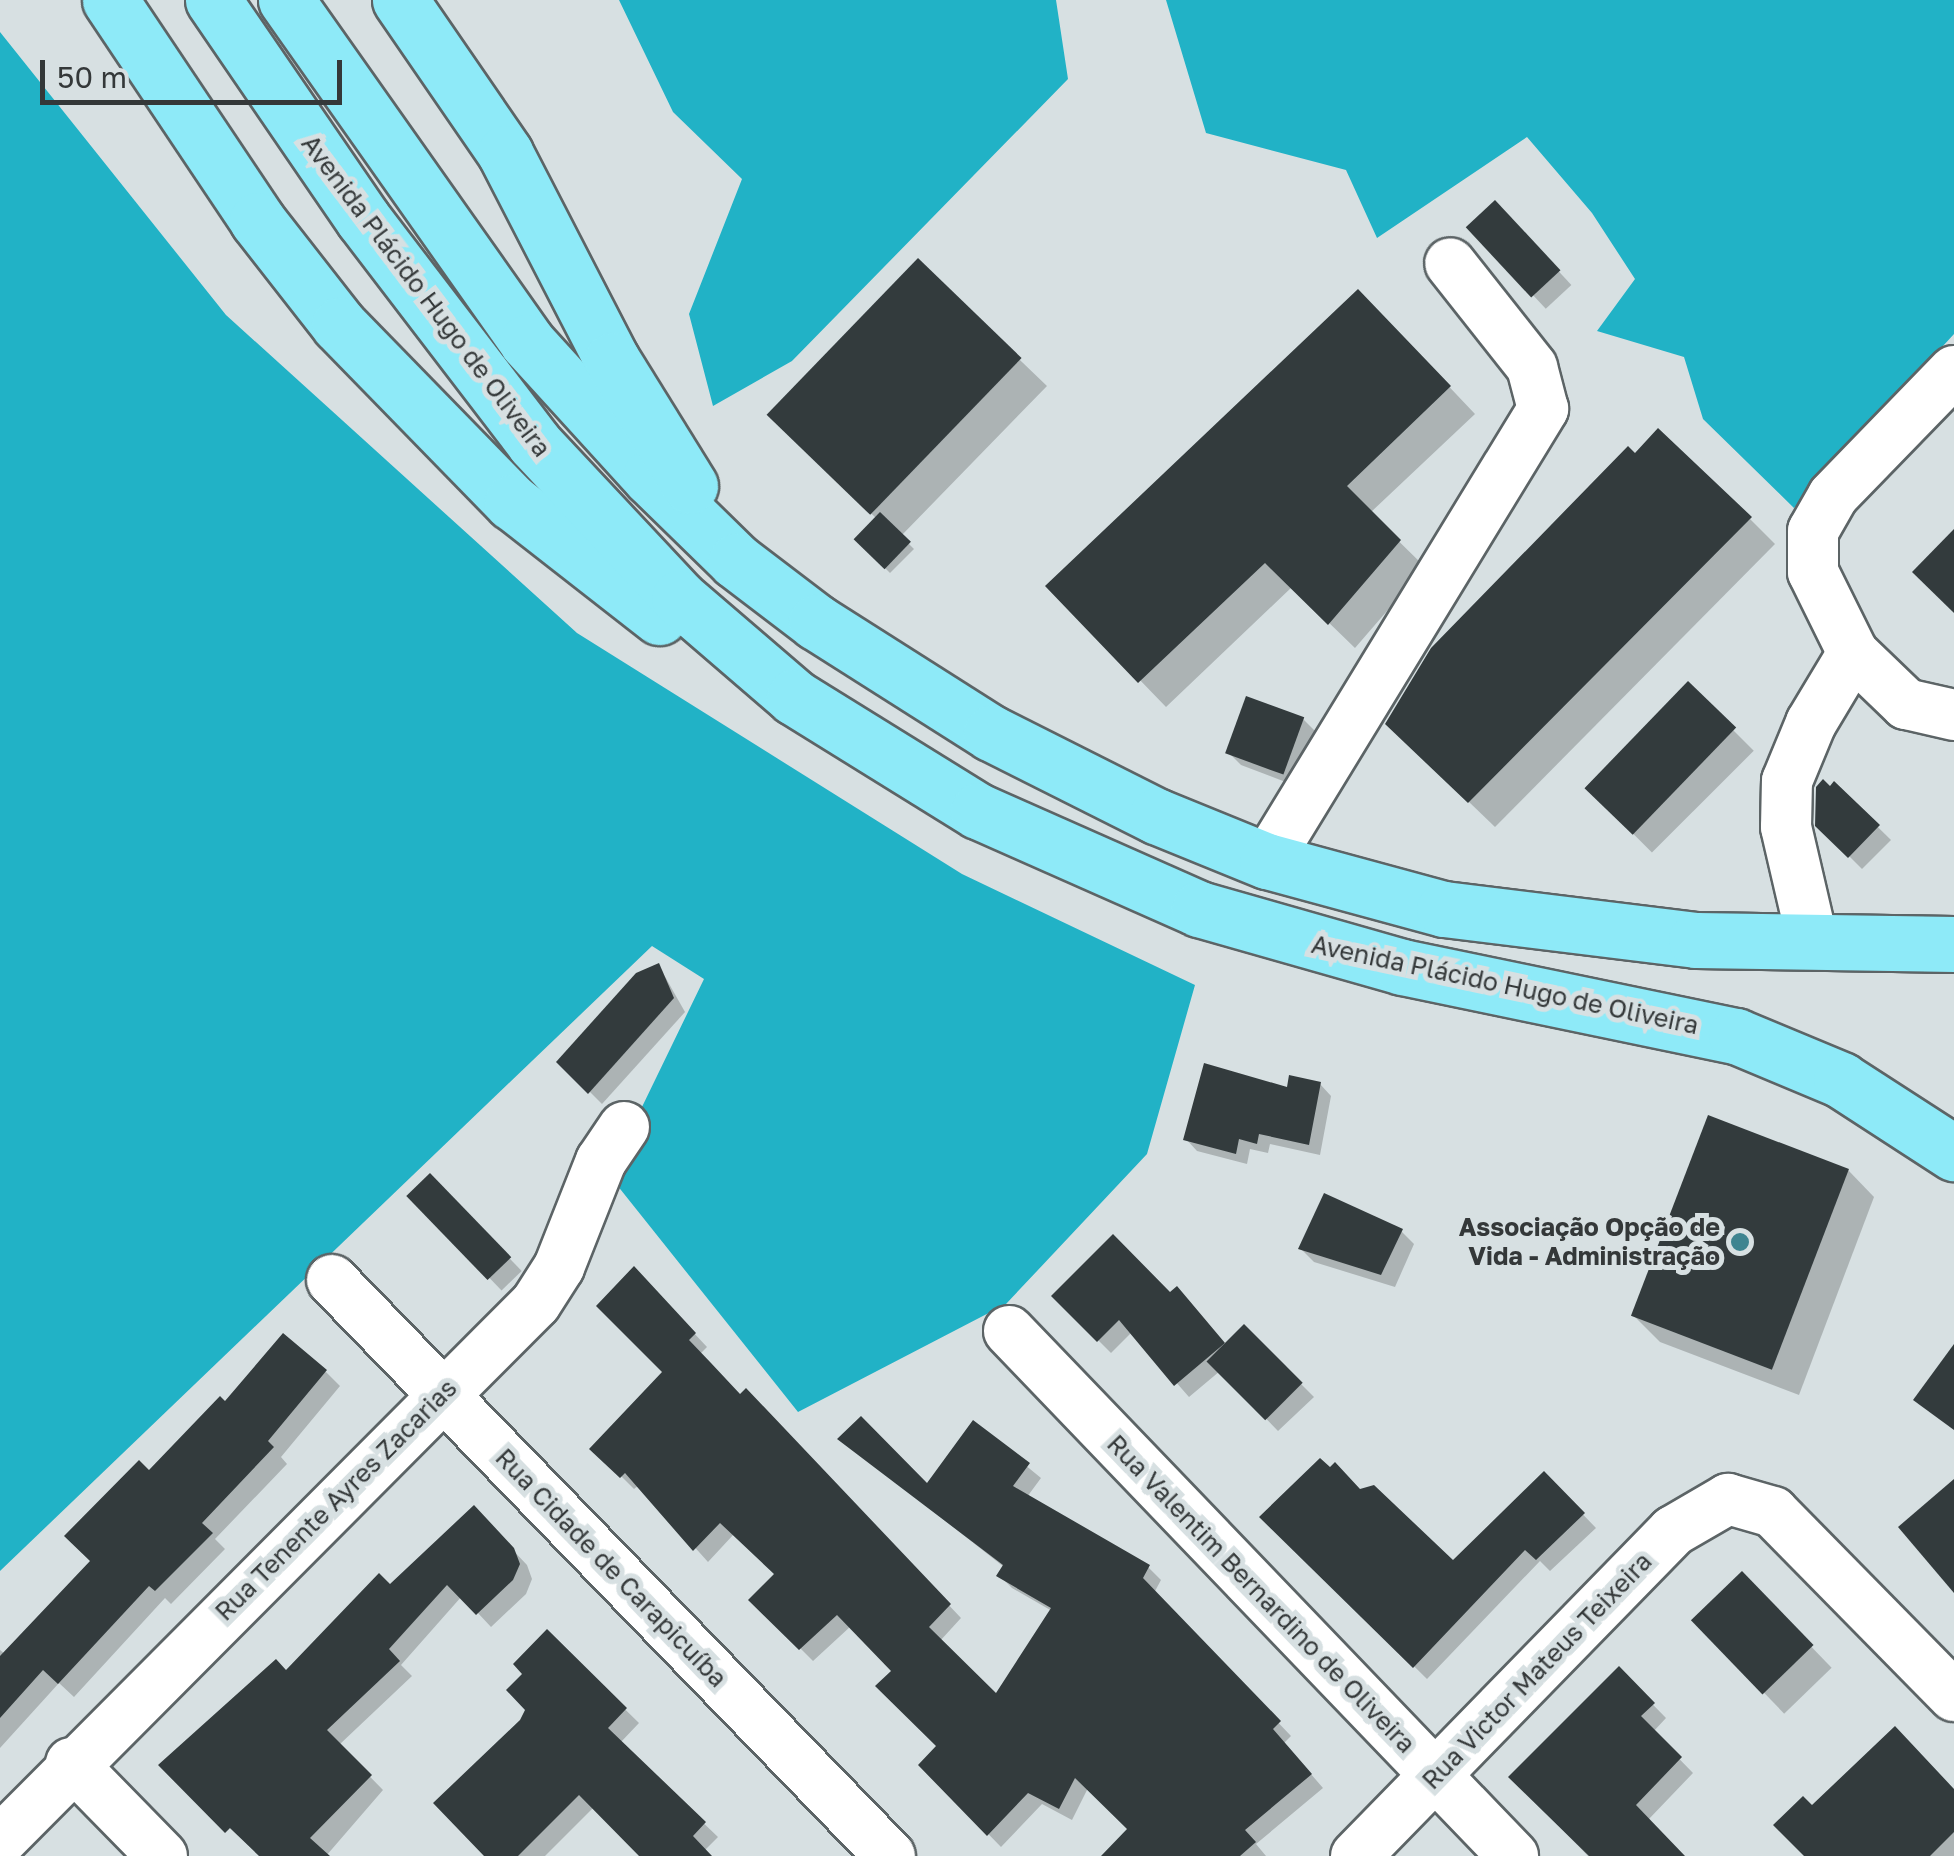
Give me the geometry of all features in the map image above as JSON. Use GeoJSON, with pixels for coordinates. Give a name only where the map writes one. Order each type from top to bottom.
{"type":"FeatureCollection","features":[{"type":"Feature","properties":{"kind":"main road"},"geometry":{"type":"LineString","coordinates":[[110,0],[256,220],[398,390],[512,502],[627,595],[718,659],[794,696]]}},
{"type":"Feature","properties":{"kind":"main road","name":"Avenida Plácido Hugo de Oliveira"},"geometry":{"type":"LineString","coordinates":[[212,0],[363,219],[534,442],[679,598],[794,696],[978,811],[1200,909],[1402,966],[1736,1036],[1841,1080],[1954,1153]]}},
{"type":"Feature","properties":{"kind":"main road"},"geometry":{"type":"LineString","coordinates":[[286,0],[527,342],[592,417],[736,561],[889,674],[991,732],[1141,808],[1266,861],[1374,892],[1522,923],[1813,943],[1954,944]]}},
{"type":"Feature","properties":{"kind":"main road"},"geometry":{"type":"LineString","coordinates":[[400,0],[505,153],[612,360],[736,561]]}},
{"type":"Feature","properties":{"kind":"street"},"geometry":{"type":"LineString","coordinates":[[1266,861],[1543,410],[1532,367],[1450,264]]}},
{"type":"Feature","properties":{"kind":"street"},"geometry":{"type":"LineString","coordinates":[[1954,370],[1833,496],[1813,531],[1813,572],[1853,653],[1906,704],[1954,714]]}},
{"type":"Feature","properties":{"kind":"street"},"geometry":{"type":"LineString","coordinates":[[1813,943],[1786,827],[1787,781],[1810,724],[1853,653]]}},
{"type":"Feature","properties":{"kind":"street","name":"Rua Tenente Ayres Zacarias"},"geometry":{"type":"LineString","coordinates":[[0,1841],[71,1764],[536,1303],[560,1267],[600,1162],[624,1127]]}},
{"type":"Feature","properties":{"kind":"street","name":"Rua Cidade de Carapicuíba"},"geometry":{"type":"LineString","coordinates":[[332,1280],[890,1856]]}},
{"type":"Feature","properties":{"kind":"street","name":"Rua Valentim Bernardino de Oliveira"},"geometry":{"type":"LineString","coordinates":[[1008,1331],[1513,1856]]}},
{"type":"Feature","properties":{"kind":"street","name":"Rua Victor Mateus Teixeira"},"geometry":{"type":"LineString","coordinates":[[1356,1856],[1674,1532],[1728,1499],[1773,1512],[1954,1696]]}},
{"type":"Feature","properties":{"kind":"street"},"geometry":{"type":"LineString","coordinates":[[71,1764],[162,1856]]}},
{"type":"Feature","properties":{"kind":"shaded area"},"geometry":{"type":"Polygon","coordinates":[[[619,0],[1056,0],[1068,79],[792,361],[713,406],[689,314],[742,179],[673,112],[619,0]]]}},
{"type":"Feature","properties":{"kind":"shaded area"},"geometry":{"type":"Polygon","coordinates":[[[1166,0],[1954,0],[1954,334],[1794,508],[1703,419],[1684,357],[1597,331],[1635,279],[1592,213],[1527,137],[1377,238],[1346,170],[1206,133],[1166,0]]]}},
{"type":"Feature","properties":{"kind":"shaded area"},"geometry":{"type":"Polygon","coordinates":[[[0,32],[226,315],[577,633],[962,874],[1195,985],[1147,1154],[1006,1304],[798,1412],[609,1175],[704,979],[652,946],[0,1571],[0,32]]]}},
{"type":"Feature","properties":{"kind":"building"},"geometry":{"type":"Polygon","coordinates":[[[1495,200],[1560,270],[1531,297],[1466,227],[1495,200]]]}},
{"type":"Feature","properties":{"kind":"building"},"geometry":{"type":"Polygon","coordinates":[[[918,258],[1022,358],[870,515],[767,415],[918,258]]]}},
{"type":"Feature","properties":{"kind":"building"},"geometry":{"type":"Polygon","coordinates":[[[1358,289],[1451,386],[1347,486],[1401,540],[1328,625],[1265,563],[1138,683],[1045,586],[1358,289]]]}},
{"type":"Feature","properties":{"kind":"building"},"geometry":{"type":"Polygon","coordinates":[[[1658,428],[1752,517],[1468,803],[1385,724],[1431,648],[1628,446],[1635,453],[1658,428]]]}},
{"type":"Feature","properties":{"kind":"building"},"geometry":{"type":"Polygon","coordinates":[[[880,512],[911,542],[885,569],[854,539],[880,512]]]}},
{"type":"Feature","properties":{"kind":"building"},"geometry":{"type":"Polygon","coordinates":[[[1954,529],[1954,613],[1912,572],[1954,529]]]}},
{"type":"Feature","properties":{"kind":"building"},"geometry":{"type":"Polygon","coordinates":[[[1688,681],[1736,728],[1633,835],[1584,788],[1688,681]]]}},
{"type":"Feature","properties":{"kind":"building"},"geometry":{"type":"Polygon","coordinates":[[[1246,696],[1304,717],[1283,775],[1225,753],[1246,696]]]}},
{"type":"Feature","properties":{"kind":"building"},"geometry":{"type":"Polygon","coordinates":[[[1823,779],[1830,786],[1834,781],[1880,825],[1848,858],[1815,826],[1816,787],[1823,779]]]}},
{"type":"Feature","properties":{"kind":"building"},"geometry":{"type":"Polygon","coordinates":[[[659,963],[674,998],[588,1094],[556,1062],[636,973],[659,963]]]}},
{"type":"Feature","properties":{"kind":"building"},"geometry":{"type":"Polygon","coordinates":[[[1204,1063],[1287,1087],[1289,1075],[1321,1082],[1309,1145],[1259,1134],[1257,1144],[1239,1139],[1236,1154],[1183,1140],[1204,1063]]]}},
{"type":"Feature","properties":{"kind":"building","name":"Associação Opção de Vida - Administração"},"geometry":{"type":"Polygon","coordinates":[[[1708,1115],[1849,1169],[1772,1370],[1631,1316],[1708,1115]]]}},
{"type":"Feature","properties":{"kind":"building"},"geometry":{"type":"Polygon","coordinates":[[[430,1173],[511,1257],[488,1280],[406,1196],[430,1173]]]}},
{"type":"Feature","properties":{"kind":"building"},"geometry":{"type":"Polygon","coordinates":[[[1324,1193],[1403,1229],[1381,1275],[1298,1249],[1324,1193]]]}},
{"type":"Feature","properties":{"kind":"building"},"geometry":{"type":"Polygon","coordinates":[[[1113,1234],[1170,1292],[1177,1286],[1225,1343],[1174,1386],[1119,1320],[1097,1342],[1051,1296],[1113,1234]]]}},
{"type":"Feature","properties":{"kind":"building"},"geometry":{"type":"Polygon","coordinates":[[[634,1266],[696,1333],[689,1340],[740,1394],[746,1388],[951,1604],[929,1627],[996,1693],[1051,1608],[996,1576],[1003,1565],[837,1439],[861,1416],[927,1483],[973,1420],[1030,1463],[1013,1486],[1150,1565],[1143,1578],[1281,1721],[1273,1729],[1312,1774],[1245,1830],[1256,1842],[1240,1856],[1101,1856],[1127,1829],[1075,1778],[1059,1809],[1028,1793],[987,1836],[918,1765],[936,1746],[875,1686],[891,1671],[837,1615],[799,1650],[748,1600],[774,1574],[720,1523],[693,1551],[625,1473],[620,1478],[589,1449],[662,1372],[596,1306],[634,1266]]]}},
{"type":"Feature","properties":{"kind":"building"},"geometry":{"type":"Polygon","coordinates":[[[1244,1324],[1303,1383],[1265,1420],[1207,1361],[1244,1324]]]}},
{"type":"Feature","properties":{"kind":"building"},"geometry":{"type":"Polygon","coordinates":[[[283,1333],[327,1370],[268,1441],[274,1447],[202,1523],[213,1533],[155,1591],[149,1586],[58,1684],[43,1670],[0,1718],[0,1656],[90,1561],[64,1536],[139,1460],[149,1470],[220,1396],[225,1401],[283,1333]]]}},
{"type":"Feature","properties":{"kind":"building"},"geometry":{"type":"Polygon","coordinates":[[[1954,1344],[1954,1430],[1913,1400],[1954,1344]]]}},
{"type":"Feature","properties":{"kind":"building"},"geometry":{"type":"Polygon","coordinates":[[[1320,1458],[1330,1467],[1335,1462],[1360,1489],[1374,1485],[1453,1560],[1544,1471],[1585,1513],[1536,1560],[1525,1550],[1413,1668],[1259,1517],[1320,1458]]]}},
{"type":"Feature","properties":{"kind":"building"},"geometry":{"type":"Polygon","coordinates":[[[1954,1479],[1954,1593],[1898,1527],[1954,1479]]]}},
{"type":"Feature","properties":{"kind":"building"},"geometry":{"type":"Polygon","coordinates":[[[474,1505],[514,1548],[520,1564],[513,1580],[476,1615],[447,1585],[389,1649],[400,1661],[327,1730],[372,1775],[310,1838],[330,1856],[259,1856],[230,1828],[225,1833],[158,1765],[276,1659],[286,1670],[379,1573],[390,1584],[474,1505]]]}},
{"type":"Feature","properties":{"kind":"building"},"geometry":{"type":"Polygon","coordinates":[[[1742,1571],[1814,1645],[1762,1694],[1691,1620],[1742,1571]]]}},
{"type":"Feature","properties":{"kind":"building"},"geometry":{"type":"Polygon","coordinates":[[[547,1629],[627,1708],[608,1728],[706,1822],[693,1836],[712,1856],[639,1856],[579,1795],[518,1856],[484,1856],[433,1803],[520,1720],[525,1710],[506,1690],[522,1674],[513,1664],[547,1629]]]}},
{"type":"Feature","properties":{"kind":"building"},"geometry":{"type":"Polygon","coordinates":[[[1619,1666],[1655,1703],[1641,1716],[1682,1757],[1636,1805],[1685,1856],[1589,1856],[1508,1777],[1619,1666]]]}},
{"type":"Feature","properties":{"kind":"building"},"geometry":{"type":"Polygon","coordinates":[[[1895,1726],[1954,1789],[1954,1832],[1930,1856],[1804,1856],[1773,1825],[1803,1796],[1812,1805],[1895,1726]]]}},
{"type":"Feature","properties":{"kind":"place","name":"Associação Opção de Vida - Administração"},"geometry":{"type":"Point","coordinates":[1740,1242]}}]}
